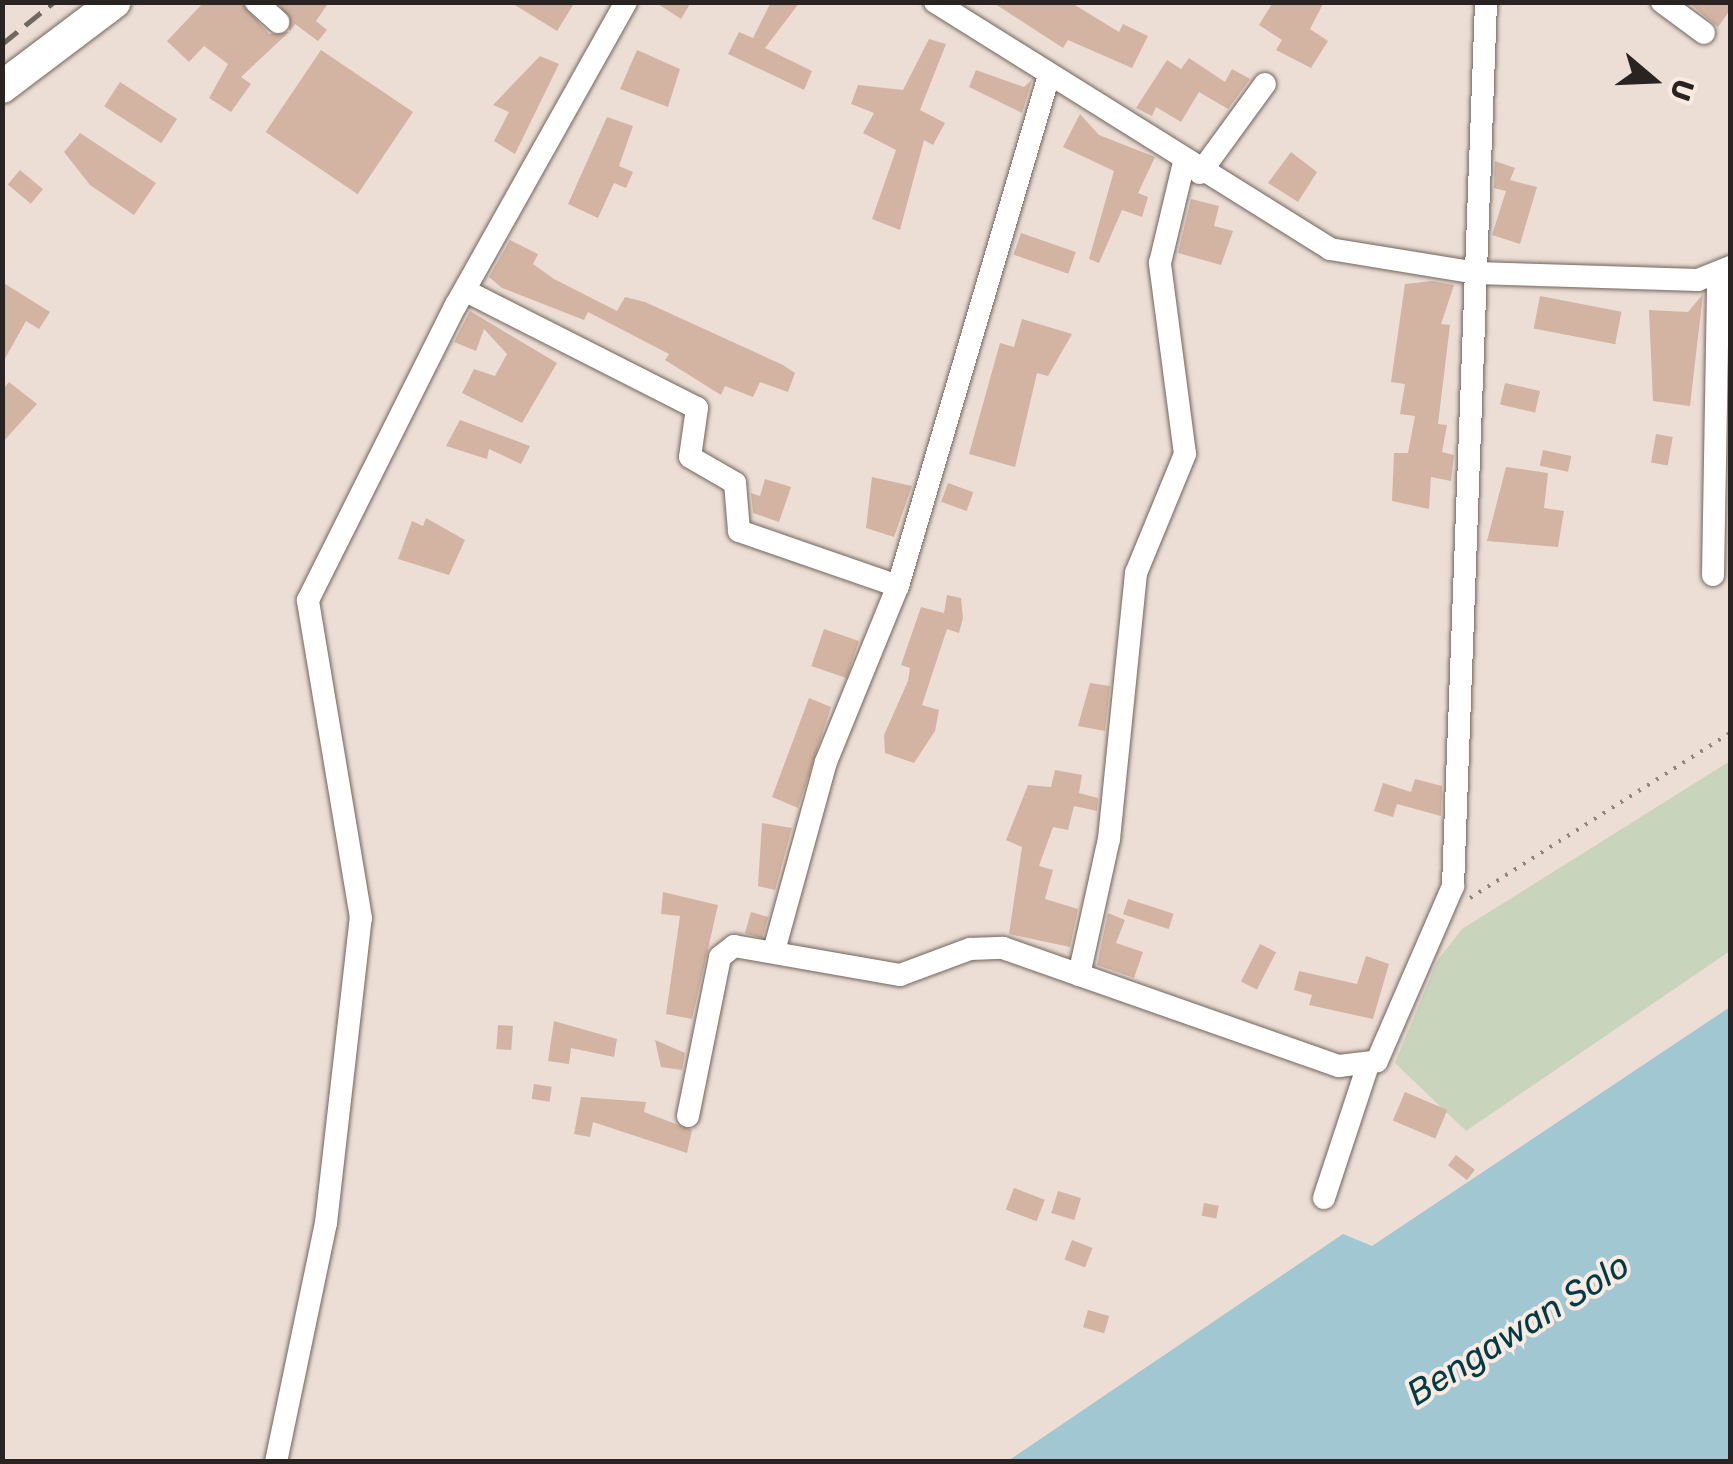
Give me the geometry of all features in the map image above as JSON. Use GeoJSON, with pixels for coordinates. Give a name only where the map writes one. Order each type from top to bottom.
{"type":"FeatureCollection","features":[{"type":"Feature","properties":{"kind":"highway"},"geometry":{"type":"LineString","coordinates":[[2,88],[115,2]]}},
{"type":"Feature","properties":{"kind":"street"},"geometry":{"type":"LineString","coordinates":[[256,2],[278,22]]}},
{"type":"Feature","properties":{"kind":"street"},"geometry":{"type":"LineString","coordinates":[[276,1462],[326,1223],[362,918],[308,600],[466,291],[626,2]]}},
{"type":"Feature","properties":{"kind":"street"},"geometry":{"type":"LineString","coordinates":[[935,2],[1048,79],[1330,249],[1476,273],[1724,271],[1714,576]]}},
{"type":"Feature","properties":{"kind":"street"},"geometry":{"type":"LineString","coordinates":[[1324,1198],[1368,1068],[1449,911],[1486,2]]}},
{"type":"Feature","properties":{"kind":"street"},"geometry":{"type":"LineString","coordinates":[[1662,2],[1704,34]]}},
{"type":"Feature","properties":{"kind":"street"},"geometry":{"type":"LineString","coordinates":[[775,946],[826,762],[898,586],[1048,79]]}},
{"type":"Feature","properties":{"kind":"street"},"geometry":{"type":"LineString","coordinates":[[1079,975],[1110,839],[1136,573],[1185,454],[1160,262],[1192,168],[1265,84]]}},
{"type":"Feature","properties":{"kind":"street"},"geometry":{"type":"LineString","coordinates":[[466,291],[697,408],[690,457],[735,483],[739,532],[898,586]]}},
{"type":"Feature","properties":{"kind":"street"},"geometry":{"type":"LineString","coordinates":[[688,1116],[720,957],[734,946],[775,946],[900,976],[988,947],[1368,1068]]}},
{"type":"Feature","properties":{"kind":"path"},"geometry":{"type":"LineString","coordinates":[[1449,911],[1730,733]]}},
{"type":"Feature","properties":{"kind":"green space"},"geometry":{"type":"Polygon","coordinates":[[[1730,761],[1730,951],[1466,1131],[1395,1063],[1437,961],[1462,929],[1730,761]]]}},
{"type":"Feature","properties":{"kind":"water","name":"Bengawan Solo"},"geometry":{"type":"Polygon","coordinates":[[[1730,1007],[1730,1461],[1008,1461],[1343,1234],[1372,1246],[1730,1007]]]}},
{"type":"Feature","properties":{"kind":"building"},"geometry":{"type":"Polygon","coordinates":[[[204,2],[241,2],[269,34],[289,32],[241,77],[251,84],[231,112],[209,98],[228,64],[204,46],[189,62],[167,41],[204,2]]]}},
{"type":"Feature","properties":{"kind":"building"},"geometry":{"type":"Polygon","coordinates":[[[279,2],[329,2],[316,21],[327,30],[318,41],[295,24],[290,31],[279,2]]]}},
{"type":"Feature","properties":{"kind":"building"},"geometry":{"type":"Polygon","coordinates":[[[510,2],[575,2],[557,31],[510,2]]]}},
{"type":"Feature","properties":{"kind":"building"},"geometry":{"type":"Polygon","coordinates":[[[655,2],[691,2],[681,19],[655,2]]]}},
{"type":"Feature","properties":{"kind":"building"},"geometry":{"type":"Polygon","coordinates":[[[771,2],[800,2],[765,48],[812,71],[804,90],[728,54],[739,32],[753,38],[771,2]]]}},
{"type":"Feature","properties":{"kind":"building"},"geometry":{"type":"Polygon","coordinates":[[[992,2],[1070,2],[1119,32],[1123,24],[1148,36],[1132,68],[1068,40],[1063,48],[992,2]]]}},
{"type":"Feature","properties":{"kind":"building"},"geometry":{"type":"Polygon","coordinates":[[[1273,2],[1324,2],[1310,29],[1328,41],[1311,68],[1276,50],[1282,40],[1259,25],[1273,2]]]}},
{"type":"Feature","properties":{"kind":"building"},"geometry":{"type":"Polygon","coordinates":[[[1688,2],[1730,2],[1730,10],[1718,27],[1688,2]]]}},
{"type":"Feature","properties":{"kind":"building"},"geometry":{"type":"Polygon","coordinates":[[[929,39],[946,44],[920,110],[945,123],[933,145],[924,140],[900,230],[872,219],[896,150],[863,133],[874,113],[851,104],[858,85],[903,90],[929,39]]]}},
{"type":"Feature","properties":{"kind":"building"},"geometry":{"type":"Polygon","coordinates":[[[321,50],[413,112],[358,194],[266,132],[321,50]]]}},
{"type":"Feature","properties":{"kind":"building"},"geometry":{"type":"Polygon","coordinates":[[[637,50],[680,69],[668,107],[620,89],[637,50]]]}},
{"type":"Feature","properties":{"kind":"building"},"geometry":{"type":"Polygon","coordinates":[[[540,56],[559,64],[515,154],[494,141],[509,112],[493,105],[540,56]]]}},
{"type":"Feature","properties":{"kind":"building"},"geometry":{"type":"Polygon","coordinates":[[[1189,58],[1225,82],[1232,69],[1250,79],[1228,109],[1199,92],[1181,122],[1156,107],[1152,116],[1136,108],[1167,60],[1181,69],[1189,58]]]}},
{"type":"Feature","properties":{"kind":"building"},"geometry":{"type":"Polygon","coordinates":[[[976,70],[1024,87],[1032,80],[1022,113],[969,87],[976,70]]]}},
{"type":"Feature","properties":{"kind":"building"},"geometry":{"type":"Polygon","coordinates":[[[120,82],[177,119],[161,143],[104,106],[120,82]]]}},
{"type":"Feature","properties":{"kind":"building"},"geometry":{"type":"Polygon","coordinates":[[[1080,114],[1099,135],[1155,157],[1138,193],[1148,197],[1142,217],[1122,210],[1099,263],[1089,259],[1114,171],[1063,147],[1080,114]]]}},
{"type":"Feature","properties":{"kind":"building"},"geometry":{"type":"Polygon","coordinates":[[[607,117],[633,126],[619,166],[633,172],[626,188],[614,183],[598,218],[568,204],[607,117]]]}},
{"type":"Feature","properties":{"kind":"building"},"geometry":{"type":"Polygon","coordinates":[[[80,133],[156,183],[134,215],[90,185],[64,152],[80,133]]]}},
{"type":"Feature","properties":{"kind":"building"},"geometry":{"type":"Polygon","coordinates":[[[1291,152],[1317,172],[1298,202],[1268,183],[1291,152]]]}},
{"type":"Feature","properties":{"kind":"building"},"geometry":{"type":"Polygon","coordinates":[[[1495,161],[1515,168],[1510,180],[1537,187],[1520,244],[1492,235],[1506,191],[1494,188],[1495,161]]]}},
{"type":"Feature","properties":{"kind":"building"},"geometry":{"type":"Polygon","coordinates":[[[20,170],[43,189],[31,204],[8,185],[20,170]]]}},
{"type":"Feature","properties":{"kind":"building"},"geometry":{"type":"Polygon","coordinates":[[[1191,199],[1219,206],[1214,226],[1233,231],[1221,265],[1178,253],[1191,199]]]}},
{"type":"Feature","properties":{"kind":"building"},"geometry":{"type":"Polygon","coordinates":[[[1021,233],[1076,252],[1068,274],[1014,255],[1021,233]]]}},
{"type":"Feature","properties":{"kind":"building"},"geometry":{"type":"Polygon","coordinates":[[[510,240],[538,254],[533,264],[554,279],[617,311],[625,297],[645,302],[783,365],[795,373],[788,392],[760,382],[753,397],[725,386],[721,395],[665,360],[669,354],[588,312],[584,320],[502,288],[489,277],[510,240]]]}},
{"type":"Feature","properties":{"kind":"building"},"geometry":{"type":"Polygon","coordinates":[[[1432,281],[1454,285],[1441,324],[1450,325],[1438,424],[1447,425],[1442,452],[1454,455],[1451,481],[1431,477],[1429,509],[1392,501],[1394,453],[1408,453],[1415,416],[1400,414],[1405,384],[1391,382],[1405,284],[1432,281]]]}},
{"type":"Feature","properties":{"kind":"building"},"geometry":{"type":"Polygon","coordinates":[[[2,282],[50,312],[39,329],[26,321],[2,364],[2,282]]]}},
{"type":"Feature","properties":{"kind":"building"},"geometry":{"type":"Polygon","coordinates":[[[1703,294],[1690,406],[1653,401],[1649,310],[1688,312],[1703,294]]]}},
{"type":"Feature","properties":{"kind":"building"},"geometry":{"type":"Polygon","coordinates":[[[1540,296],[1621,312],[1615,344],[1534,328],[1540,296]]]}},
{"type":"Feature","properties":{"kind":"building"},"geometry":{"type":"Polygon","coordinates":[[[470,311],[557,363],[522,423],[462,393],[474,369],[495,376],[507,354],[484,329],[476,351],[454,342],[470,311]]]}},
{"type":"Feature","properties":{"kind":"building"},"geometry":{"type":"Polygon","coordinates":[[[1022,319],[1072,334],[1048,376],[1037,373],[1015,467],[969,454],[1000,343],[1014,347],[1022,319]]]}},
{"type":"Feature","properties":{"kind":"building"},"geometry":{"type":"Polygon","coordinates":[[[9,382],[37,404],[2,443],[2,390],[9,382]]]}},
{"type":"Feature","properties":{"kind":"building"},"geometry":{"type":"Polygon","coordinates":[[[1505,383],[1540,391],[1535,413],[1500,404],[1505,383]]]}},
{"type":"Feature","properties":{"kind":"building"},"geometry":{"type":"Polygon","coordinates":[[[460,420],[530,446],[521,464],[489,449],[487,459],[446,446],[460,420]]]}},
{"type":"Feature","properties":{"kind":"building"},"geometry":{"type":"Polygon","coordinates":[[[1656,434],[1673,437],[1668,466],[1651,463],[1656,434]]]}},
{"type":"Feature","properties":{"kind":"building"},"geometry":{"type":"Polygon","coordinates":[[[1543,450],[1571,456],[1568,472],[1540,466],[1543,450]]]}},
{"type":"Feature","properties":{"kind":"building"},"geometry":{"type":"Polygon","coordinates":[[[1506,467],[1548,473],[1544,508],[1564,511],[1558,547],[1487,541],[1506,467]]]}},
{"type":"Feature","properties":{"kind":"building"},"geometry":{"type":"Polygon","coordinates":[[[872,477],[912,486],[894,537],[866,528],[872,477]]]}},
{"type":"Feature","properties":{"kind":"building"},"geometry":{"type":"Polygon","coordinates":[[[765,479],[791,487],[779,522],[753,513],[751,493],[760,496],[765,479]]]}},
{"type":"Feature","properties":{"kind":"building"},"geometry":{"type":"Polygon","coordinates":[[[948,483],[973,492],[967,511],[941,502],[948,483]]]}},
{"type":"Feature","properties":{"kind":"building"},"geometry":{"type":"Polygon","coordinates":[[[426,518],[465,540],[449,575],[398,559],[412,521],[423,526],[426,518]]]}},
{"type":"Feature","properties":{"kind":"building"},"geometry":{"type":"Polygon","coordinates":[[[947,595],[961,598],[963,618],[959,633],[947,629],[922,705],[939,710],[935,731],[914,763],[885,753],[884,735],[908,681],[910,668],[901,665],[921,607],[944,613],[947,595]]]}},
{"type":"Feature","properties":{"kind":"building"},"geometry":{"type":"Polygon","coordinates":[[[824,629],[859,641],[846,678],[811,666],[824,629]]]}},
{"type":"Feature","properties":{"kind":"building"},"geometry":{"type":"Polygon","coordinates":[[[1090,683],[1110,686],[1105,731],[1078,726],[1090,683]]]}},
{"type":"Feature","properties":{"kind":"building"},"geometry":{"type":"Polygon","coordinates":[[[809,698],[831,707],[798,808],[772,797],[809,698]]]}},
{"type":"Feature","properties":{"kind":"building"},"geometry":{"type":"Polygon","coordinates":[[[1055,770],[1082,775],[1079,793],[1098,798],[1097,811],[1074,806],[1068,830],[1053,827],[1039,866],[1053,870],[1045,899],[1078,909],[1070,947],[1009,934],[1022,847],[1006,840],[1028,785],[1051,787],[1055,770]]]}},
{"type":"Feature","properties":{"kind":"building"},"geometry":{"type":"Polygon","coordinates":[[[1415,779],[1442,786],[1441,816],[1397,804],[1393,817],[1374,811],[1383,783],[1411,792],[1415,779]]]}},
{"type":"Feature","properties":{"kind":"building"},"geometry":{"type":"Polygon","coordinates":[[[762,823],[792,828],[775,890],[758,886],[762,823]]]}},
{"type":"Feature","properties":{"kind":"building"},"geometry":{"type":"Polygon","coordinates":[[[663,892],[718,905],[692,1019],[666,1014],[680,916],[661,914],[663,892]]]}},
{"type":"Feature","properties":{"kind":"building"},"geometry":{"type":"Polygon","coordinates":[[[1128,899],[1174,914],[1169,929],[1123,914],[1128,899]]]}},
{"type":"Feature","properties":{"kind":"building"},"geometry":{"type":"Polygon","coordinates":[[[751,912],[768,917],[762,938],[745,933],[751,912]]]}},
{"type":"Feature","properties":{"kind":"building"},"geometry":{"type":"Polygon","coordinates":[[[1108,913],[1125,920],[1116,943],[1143,952],[1134,978],[1097,965],[1108,913]]]}},
{"type":"Feature","properties":{"kind":"building"},"geometry":{"type":"Polygon","coordinates":[[[1260,944],[1276,952],[1257,990],[1241,981],[1260,944]]]}},
{"type":"Feature","properties":{"kind":"building"},"geometry":{"type":"Polygon","coordinates":[[[1366,956],[1389,964],[1373,1019],[1309,1005],[1312,995],[1294,990],[1299,971],[1357,984],[1366,956]]]}},
{"type":"Feature","properties":{"kind":"building"},"geometry":{"type":"Polygon","coordinates":[[[554,1021],[617,1039],[614,1057],[571,1048],[569,1064],[548,1061],[554,1021]]]}},
{"type":"Feature","properties":{"kind":"building"},"geometry":{"type":"Polygon","coordinates":[[[498,1025],[513,1026],[511,1050],[496,1049],[498,1025]]]}},
{"type":"Feature","properties":{"kind":"building"},"geometry":{"type":"Polygon","coordinates":[[[655,1040],[685,1053],[682,1070],[661,1067],[655,1040]]]}},
{"type":"Feature","properties":{"kind":"building"},"geometry":{"type":"Polygon","coordinates":[[[534,1084],[552,1087],[549,1102],[532,1099],[534,1084]]]}},
{"type":"Feature","properties":{"kind":"building"},"geometry":{"type":"Polygon","coordinates":[[[1405,1092],[1447,1110],[1435,1139],[1393,1121],[1405,1092]]]}},
{"type":"Feature","properties":{"kind":"building"},"geometry":{"type":"Polygon","coordinates":[[[581,1097],[646,1102],[644,1112],[692,1130],[687,1153],[593,1122],[590,1137],[574,1134],[581,1097]]]}},
{"type":"Feature","properties":{"kind":"building"},"geometry":{"type":"Polygon","coordinates":[[[1456,1155],[1475,1170],[1467,1180],[1448,1165],[1456,1155]]]}},
{"type":"Feature","properties":{"kind":"building"},"geometry":{"type":"Polygon","coordinates":[[[1014,1188],[1045,1200],[1037,1221],[1006,1209],[1014,1188]]]}},
{"type":"Feature","properties":{"kind":"building"},"geometry":{"type":"Polygon","coordinates":[[[1058,1191],[1081,1198],[1074,1220],[1051,1213],[1058,1191]]]}},
{"type":"Feature","properties":{"kind":"building"},"geometry":{"type":"Polygon","coordinates":[[[1204,1203],[1219,1206],[1216,1219],[1202,1216],[1204,1203]]]}},
{"type":"Feature","properties":{"kind":"building"},"geometry":{"type":"Polygon","coordinates":[[[1072,1240],[1093,1248],[1085,1267],[1064,1260],[1072,1240]]]}},
{"type":"Feature","properties":{"kind":"building"},"geometry":{"type":"Polygon","coordinates":[[[1088,1310],[1109,1316],[1104,1333],[1083,1327],[1088,1310]]]}},
{"type":"Feature","properties":{"kind":"railway"},"geometry":{"type":"LineString","coordinates":[[2,44],[54,2]]}}]}
